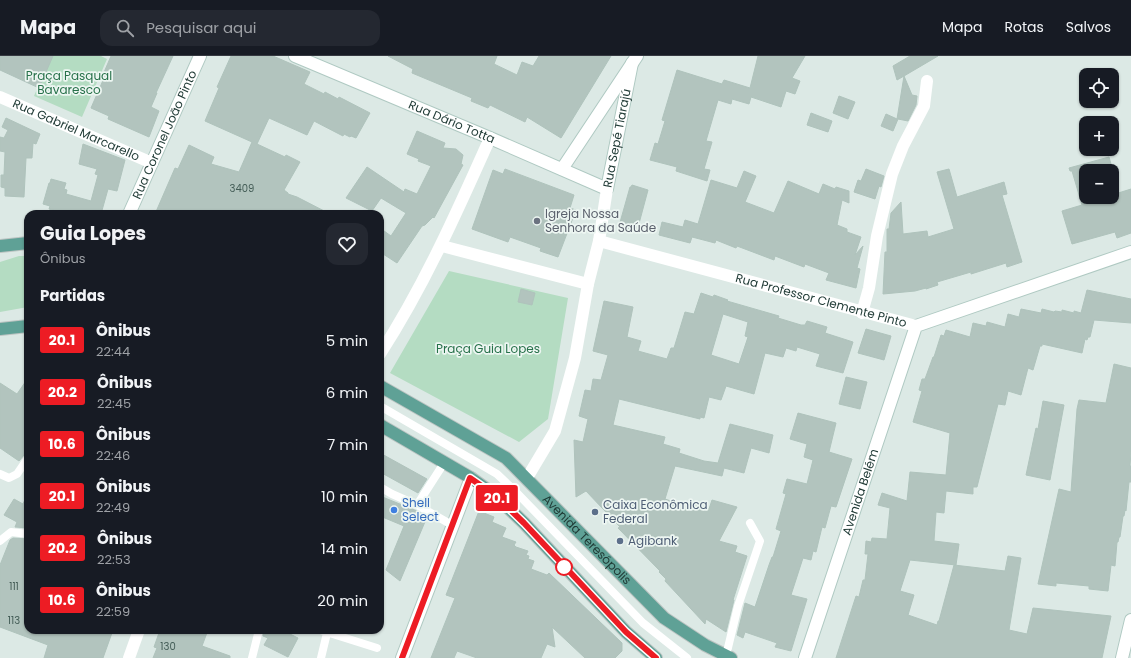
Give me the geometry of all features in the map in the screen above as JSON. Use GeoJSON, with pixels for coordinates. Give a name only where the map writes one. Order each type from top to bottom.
{"type":"FeatureCollection","features":[{"type":"Feature","properties":{"kind":"main road"},"geometry":{"type":"LineString","coordinates":[[0,246],[24,243]]}},
{"type":"Feature","properties":{"kind":"main road"},"geometry":{"type":"LineString","coordinates":[[0,329],[24,326]]}},
{"type":"Feature","properties":{"kind":"main road","name":"Avenida Teresópolis"},"geometry":{"type":"LineString","coordinates":[[384,388],[506,458],[664,618],[705,645],[729,657]]}},
{"type":"Feature","properties":{"kind":"main road"},"geometry":{"type":"LineString","coordinates":[[384,427],[470,478],[496,496],[524,523],[626,632],[656,658]]}},
{"type":"Feature","properties":{"kind":"street","name":"Rua Coronel João Pinto"},"geometry":{"type":"LineString","coordinates":[[130,210],[200,56]]}},
{"type":"Feature","properties":{"kind":"street","name":"Rua Dário Totta"},"geometry":{"type":"LineString","coordinates":[[295,56],[607,189]]}},
{"type":"Feature","properties":{"kind":"street","name":"Rua Sepé Tiarajú"},"geometry":{"type":"LineString","coordinates":[[562,169],[634,60]]}},
{"type":"Feature","properties":{"kind":"street","name":"Rua Sepé Tiarajú"},"geometry":{"type":"LineString","coordinates":[[588,284],[634,60]]}},
{"type":"Feature","properties":{"kind":"street"},"geometry":{"type":"LineString","coordinates":[[862,313],[869,288],[877,236],[892,174],[903,146],[924,106],[927,81]]}},
{"type":"Feature","properties":{"kind":"street","name":"Rua Gabriel Marcarello"},"geometry":{"type":"LineString","coordinates":[[0,97],[152,163]]}},
{"type":"Feature","properties":{"kind":"street"},"geometry":{"type":"LineString","coordinates":[[384,348],[397,329],[442,246],[490,138]]}},
{"type":"Feature","properties":{"kind":"street","name":"Rua Professor Clemente Pinto"},"geometry":{"type":"LineString","coordinates":[[598,241],[862,313],[916,326],[1131,252]]}},
{"type":"Feature","properties":{"kind":"street"},"geometry":{"type":"LineString","coordinates":[[442,246],[588,284],[575,358],[555,431],[527,478]]}},
{"type":"Feature","properties":{"kind":"street","name":"Avenida Belém"},"geometry":{"type":"LineString","coordinates":[[805,658],[916,326]]}},
{"type":"Feature","properties":{"kind":"street"},"geometry":{"type":"LineString","coordinates":[[402,658],[470,478]]}},
{"type":"Feature","properties":{"kind":"street"},"geometry":{"type":"LineString","coordinates":[[1122,658],[1131,620]]}},
{"type":"Feature","properties":{"kind":"street"},"geometry":{"type":"LineString","coordinates":[[129,658],[137,634]]}},
{"type":"Feature","properties":{"kind":"lane"},"geometry":{"type":"LineString","coordinates":[[384,408],[496,474],[516,492],[643,623],[687,658]]}},
{"type":"Feature","properties":{"kind":"lane"},"geometry":{"type":"LineString","coordinates":[[417,505],[444,463]]}},
{"type":"Feature","properties":{"kind":"lane"},"geometry":{"type":"LineString","coordinates":[[0,474],[9,478],[17,474],[24,464]]}},
{"type":"Feature","properties":{"kind":"lane"},"geometry":{"type":"LineString","coordinates":[[384,489],[417,505],[452,525]]}},
{"type":"Feature","properties":{"kind":"lane"},"geometry":{"type":"LineString","coordinates":[[729,657],[738,606],[760,541],[750,523]]}},
{"type":"Feature","properties":{"kind":"lane"},"geometry":{"type":"LineString","coordinates":[[0,541],[12,532],[24,534]]}},
{"type":"Feature","properties":{"kind":"lane"},"geometry":{"type":"LineString","coordinates":[[252,658],[258,634]]}},
{"type":"Feature","properties":{"kind":"lane"},"geometry":{"type":"LineString","coordinates":[[321,658],[324,634]]}},
{"type":"Feature","properties":{"kind":"lane"},"geometry":{"type":"LineString","coordinates":[[333,634],[377,648]]}},
{"type":"Feature","properties":{"kind":"green space","name":"Praça Pasqual Bavaresco"},"geometry":{"type":"Polygon","coordinates":[[[51,56],[101,56],[107,59],[82,117],[34,96],[51,56]]]}},
{"type":"Feature","properties":{"kind":"green space"},"geometry":{"type":"Polygon","coordinates":[[[19,256],[24,256],[24,308],[0,312],[0,262],[19,256]]]}},
{"type":"Feature","properties":{"kind":"green space","name":"Praça Guia Lopes"},"geometry":{"type":"Polygon","coordinates":[[[449,271],[568,298],[548,419],[519,442],[390,373],[449,271]]]}},
{"type":"Feature","properties":{"kind":"building"},"geometry":{"type":"Polygon","coordinates":[[[0,56],[53,56],[39,88],[0,70],[0,56]]]}},
{"type":"Feature","properties":{"kind":"building"},"geometry":{"type":"Polygon","coordinates":[[[111,56],[173,56],[151,107],[159,111],[149,137],[108,119],[109,116],[91,108],[104,78],[102,77],[111,56]]]}},
{"type":"Feature","properties":{"kind":"building"},"geometry":{"type":"Polygon","coordinates":[[[231,56],[273,56],[310,72],[304,84],[324,94],[325,92],[338,99],[339,97],[370,113],[356,138],[344,134],[343,136],[314,121],[307,135],[269,118],[257,144],[300,162],[284,190],[288,194],[322,210],[157,210],[175,168],[178,169],[189,145],[214,157],[211,164],[239,172],[252,142],[205,121],[219,88],[217,87],[231,56]]]}},
{"type":"Feature","properties":{"kind":"building"},"geometry":{"type":"Polygon","coordinates":[[[388,56],[497,56],[494,64],[517,75],[522,62],[533,66],[539,56],[611,56],[561,138],[527,117],[525,122],[490,105],[488,108],[471,101],[472,98],[412,73],[413,69],[388,56]]]}},
{"type":"Feature","properties":{"kind":"building"},"geometry":{"type":"Polygon","coordinates":[[[758,56],[805,56],[792,78],[800,81],[795,94],[786,91],[781,107],[751,97],[749,104],[732,99],[731,104],[718,100],[706,141],[712,142],[704,169],[710,170],[707,181],[676,171],[677,167],[650,160],[655,143],[658,144],[665,121],[662,120],[677,70],[722,84],[724,80],[750,88],[758,56]]]}},
{"type":"Feature","properties":{"kind":"building"},"geometry":{"type":"Polygon","coordinates":[[[910,56],[938,56],[897,80],[893,66],[910,56]]]}},
{"type":"Feature","properties":{"kind":"building"},"geometry":{"type":"Polygon","coordinates":[[[904,76],[912,95],[917,96],[916,105],[908,121],[898,119],[893,131],[881,126],[886,114],[897,119],[904,76]]]}},
{"type":"Feature","properties":{"kind":"building"},"geometry":{"type":"Polygon","coordinates":[[[839,96],[855,102],[848,119],[833,113],[839,96]]]}},
{"type":"Feature","properties":{"kind":"building"},"geometry":{"type":"Polygon","coordinates":[[[811,113],[832,121],[828,132],[807,125],[811,113]]]}},
{"type":"Feature","properties":{"kind":"building"},"geometry":{"type":"Polygon","coordinates":[[[6,118],[40,134],[36,144],[33,143],[32,158],[26,158],[24,197],[5,196],[5,188],[1,187],[1,175],[4,175],[5,152],[0,151],[0,137],[4,138],[8,130],[2,127],[6,118]]]}},
{"type":"Feature","properties":{"kind":"building"},"geometry":{"type":"Polygon","coordinates":[[[417,131],[445,143],[443,148],[456,149],[463,155],[461,164],[463,165],[434,218],[433,217],[422,226],[397,263],[384,255],[384,231],[391,236],[406,213],[381,198],[373,210],[370,210],[346,198],[367,167],[404,192],[405,189],[417,194],[431,166],[418,161],[419,159],[407,154],[417,131]]]}},
{"type":"Feature","properties":{"kind":"building"},"geometry":{"type":"Polygon","coordinates":[[[83,144],[125,160],[117,191],[108,189],[102,210],[49,209],[50,206],[43,204],[51,179],[66,183],[64,189],[67,190],[66,194],[91,201],[98,175],[95,174],[97,169],[79,164],[83,144]]]}},
{"type":"Feature","properties":{"kind":"building"},"geometry":{"type":"Polygon","coordinates":[[[1109,157],[1111,164],[1084,164],[1109,157]]]}},
{"type":"Feature","properties":{"kind":"building"},"geometry":{"type":"Polygon","coordinates":[[[1079,165],[1079,195],[1072,171],[1070,171],[1069,168],[1079,165]]]}},
{"type":"Feature","properties":{"kind":"building"},"geometry":{"type":"Polygon","coordinates":[[[505,169],[574,195],[570,208],[576,210],[558,257],[540,251],[541,248],[510,237],[508,242],[472,229],[493,170],[503,174],[505,169]]]}},
{"type":"Feature","properties":{"kind":"building"},"geometry":{"type":"Polygon","coordinates":[[[866,169],[884,176],[881,187],[879,186],[875,199],[854,192],[858,180],[861,181],[866,169]]]}},
{"type":"Feature","properties":{"kind":"building"},"geometry":{"type":"Polygon","coordinates":[[[949,169],[957,197],[1004,182],[1007,194],[1002,195],[1022,262],[1007,267],[1006,263],[971,274],[971,272],[937,282],[938,285],[926,289],[883,294],[885,252],[887,252],[887,229],[889,229],[891,213],[901,202],[903,234],[927,231],[928,237],[954,229],[937,172],[949,169]]]}},
{"type":"Feature","properties":{"kind":"building"},"geometry":{"type":"Polygon","coordinates":[[[744,171],[756,176],[745,202],[774,213],[788,181],[819,194],[823,184],[835,189],[836,187],[849,191],[849,203],[842,200],[837,225],[847,229],[847,232],[861,237],[855,255],[863,246],[857,268],[860,269],[856,288],[826,280],[829,273],[805,264],[804,267],[775,256],[774,260],[716,240],[715,243],[692,237],[690,243],[659,235],[662,222],[683,227],[685,220],[698,224],[711,180],[737,188],[744,171]]]}},
{"type":"Feature","properties":{"kind":"building"},"geometry":{"type":"Polygon","coordinates":[[[632,185],[648,190],[637,231],[619,226],[630,187],[632,185]]]}},
{"type":"Feature","properties":{"kind":"building"},"geometry":{"type":"Polygon","coordinates":[[[1131,189],[1131,233],[1117,238],[1115,232],[1072,244],[1062,211],[1082,205],[1119,204],[1119,193],[1131,189]]]}},
{"type":"Feature","properties":{"kind":"building"},"geometry":{"type":"Polygon","coordinates":[[[521,289],[535,293],[532,305],[518,302],[521,289]]]}},
{"type":"Feature","properties":{"kind":"building"},"geometry":{"type":"Polygon","coordinates":[[[1087,290],[1131,299],[1131,323],[1094,320],[1090,337],[1088,337],[1087,340],[1085,339],[1082,353],[1042,344],[1042,346],[1040,346],[1033,370],[1028,368],[1021,395],[1008,391],[1005,405],[998,404],[977,487],[973,487],[973,494],[946,491],[944,513],[936,512],[934,541],[959,544],[956,565],[910,560],[900,591],[914,595],[908,615],[937,625],[954,565],[1005,571],[1008,556],[1021,558],[1009,630],[1027,634],[1033,608],[1111,616],[1102,658],[836,658],[856,596],[859,597],[863,580],[865,580],[868,554],[865,554],[866,541],[871,542],[872,538],[887,539],[890,508],[878,505],[882,493],[907,501],[910,472],[946,475],[950,433],[913,422],[922,391],[919,390],[922,379],[925,379],[941,335],[944,336],[946,330],[970,337],[973,323],[986,326],[987,322],[1005,327],[1008,314],[1019,317],[1021,309],[1041,313],[1042,309],[1054,312],[1062,312],[1062,310],[1081,313],[1087,290]]]}},
{"type":"Feature","properties":{"kind":"building"},"geometry":{"type":"Polygon","coordinates":[[[701,293],[713,297],[714,295],[728,300],[727,301],[779,316],[778,318],[801,325],[805,325],[807,321],[827,327],[825,333],[853,342],[843,373],[816,366],[820,354],[797,347],[796,351],[786,348],[783,357],[765,353],[754,394],[726,386],[721,400],[709,397],[704,418],[700,417],[700,419],[619,399],[613,425],[665,437],[663,444],[680,449],[679,453],[704,461],[718,463],[730,424],[773,435],[769,453],[751,448],[744,473],[724,468],[722,476],[675,466],[665,499],[688,507],[691,501],[709,509],[712,500],[737,507],[719,541],[737,546],[735,552],[747,556],[733,600],[726,632],[706,619],[705,624],[665,581],[666,579],[659,572],[660,571],[618,528],[620,527],[586,491],[576,497],[574,440],[583,442],[588,419],[579,416],[585,390],[591,391],[593,379],[601,380],[608,355],[593,351],[604,301],[633,307],[627,337],[641,341],[638,351],[667,359],[671,348],[674,348],[685,312],[694,314],[701,293]],[[723,314],[711,355],[739,364],[748,337],[745,336],[748,322],[723,314]]]}},
{"type":"Feature","properties":{"kind":"building"},"geometry":{"type":"Polygon","coordinates":[[[866,329],[891,336],[884,360],[858,353],[866,329]]]}},
{"type":"Feature","properties":{"kind":"building"},"geometry":{"type":"Polygon","coordinates":[[[1114,364],[1131,368],[1131,482],[1129,482],[1126,511],[1125,510],[1123,516],[1120,537],[1117,542],[1115,566],[1111,565],[1108,591],[1089,589],[1089,586],[1056,583],[1056,586],[1038,584],[1059,489],[1071,492],[1077,409],[1079,400],[1106,403],[1114,364]]]}},
{"type":"Feature","properties":{"kind":"building"},"geometry":{"type":"Polygon","coordinates":[[[846,377],[867,382],[860,409],[839,404],[846,377]]]}},
{"type":"Feature","properties":{"kind":"building"},"geometry":{"type":"Polygon","coordinates":[[[0,383],[17,394],[24,384],[24,455],[19,461],[0,448],[0,383]]]}},
{"type":"Feature","properties":{"kind":"building"},"geometry":{"type":"Polygon","coordinates":[[[1043,401],[1064,405],[1050,480],[1026,475],[1036,428],[1038,429],[1043,401]]]}},
{"type":"Feature","properties":{"kind":"building"},"geometry":{"type":"Polygon","coordinates":[[[798,413],[836,423],[829,452],[852,459],[836,507],[831,506],[825,528],[822,527],[816,552],[813,551],[811,560],[803,558],[791,595],[807,599],[791,651],[775,647],[777,643],[745,632],[743,638],[737,635],[745,603],[755,607],[773,557],[781,531],[776,529],[786,494],[783,493],[787,479],[807,484],[813,460],[804,457],[807,444],[790,439],[798,413]]]}},
{"type":"Feature","properties":{"kind":"building"},"geometry":{"type":"Polygon","coordinates":[[[384,455],[427,479],[418,493],[384,474],[384,455]]]}},
{"type":"Feature","properties":{"kind":"building"},"geometry":{"type":"Polygon","coordinates":[[[384,498],[417,511],[427,517],[400,581],[386,570],[404,526],[384,518],[384,498]]]}},
{"type":"Feature","properties":{"kind":"building"},"geometry":{"type":"Polygon","coordinates":[[[14,499],[23,504],[24,502],[24,528],[15,527],[17,522],[4,515],[14,499]]]}},
{"type":"Feature","properties":{"kind":"building"},"geometry":{"type":"Polygon","coordinates":[[[479,511],[494,517],[492,522],[506,528],[502,537],[516,542],[514,545],[516,547],[528,551],[526,555],[529,556],[528,559],[534,561],[531,569],[547,575],[549,573],[622,643],[622,651],[615,658],[585,658],[552,627],[555,647],[547,644],[541,658],[477,658],[457,651],[454,658],[431,658],[455,598],[446,595],[479,511]]]}},
{"type":"Feature","properties":{"kind":"building"},"geometry":{"type":"Polygon","coordinates":[[[13,538],[24,539],[24,634],[112,634],[103,658],[44,658],[48,645],[0,627],[0,565],[10,540],[13,538]]]}},
{"type":"Feature","properties":{"kind":"building"},"geometry":{"type":"Polygon","coordinates":[[[159,634],[206,634],[202,646],[230,656],[230,658],[153,658],[157,648],[154,647],[159,634]]]}},
{"type":"Feature","properties":{"kind":"building"},"geometry":{"type":"Polygon","coordinates":[[[263,634],[290,634],[298,638],[288,657],[264,645],[268,638],[263,636],[263,634]]]}},
{"type":"Feature","properties":{"kind":"bus line","name":"20.1"},"geometry":{"type":"LineString","coordinates":[[402,658],[470,478],[496,496],[524,523],[626,632],[656,658]]}},
{"type":"Feature","properties":{"kind":"place","name":"Igreja Nossa Senhora da Saúde"},"geometry":{"type":"Point","coordinates":[537,221]}},
{"type":"Feature","properties":{"kind":"place","name":"Shell Select"},"geometry":{"type":"Point","coordinates":[394,510]}},
{"type":"Feature","properties":{"kind":"place","name":"Caixa Econômica Federal"},"geometry":{"type":"Point","coordinates":[595,512]}},
{"type":"Feature","properties":{"kind":"place","name":"Agibank"},"geometry":{"type":"Point","coordinates":[620,541]}}]}
